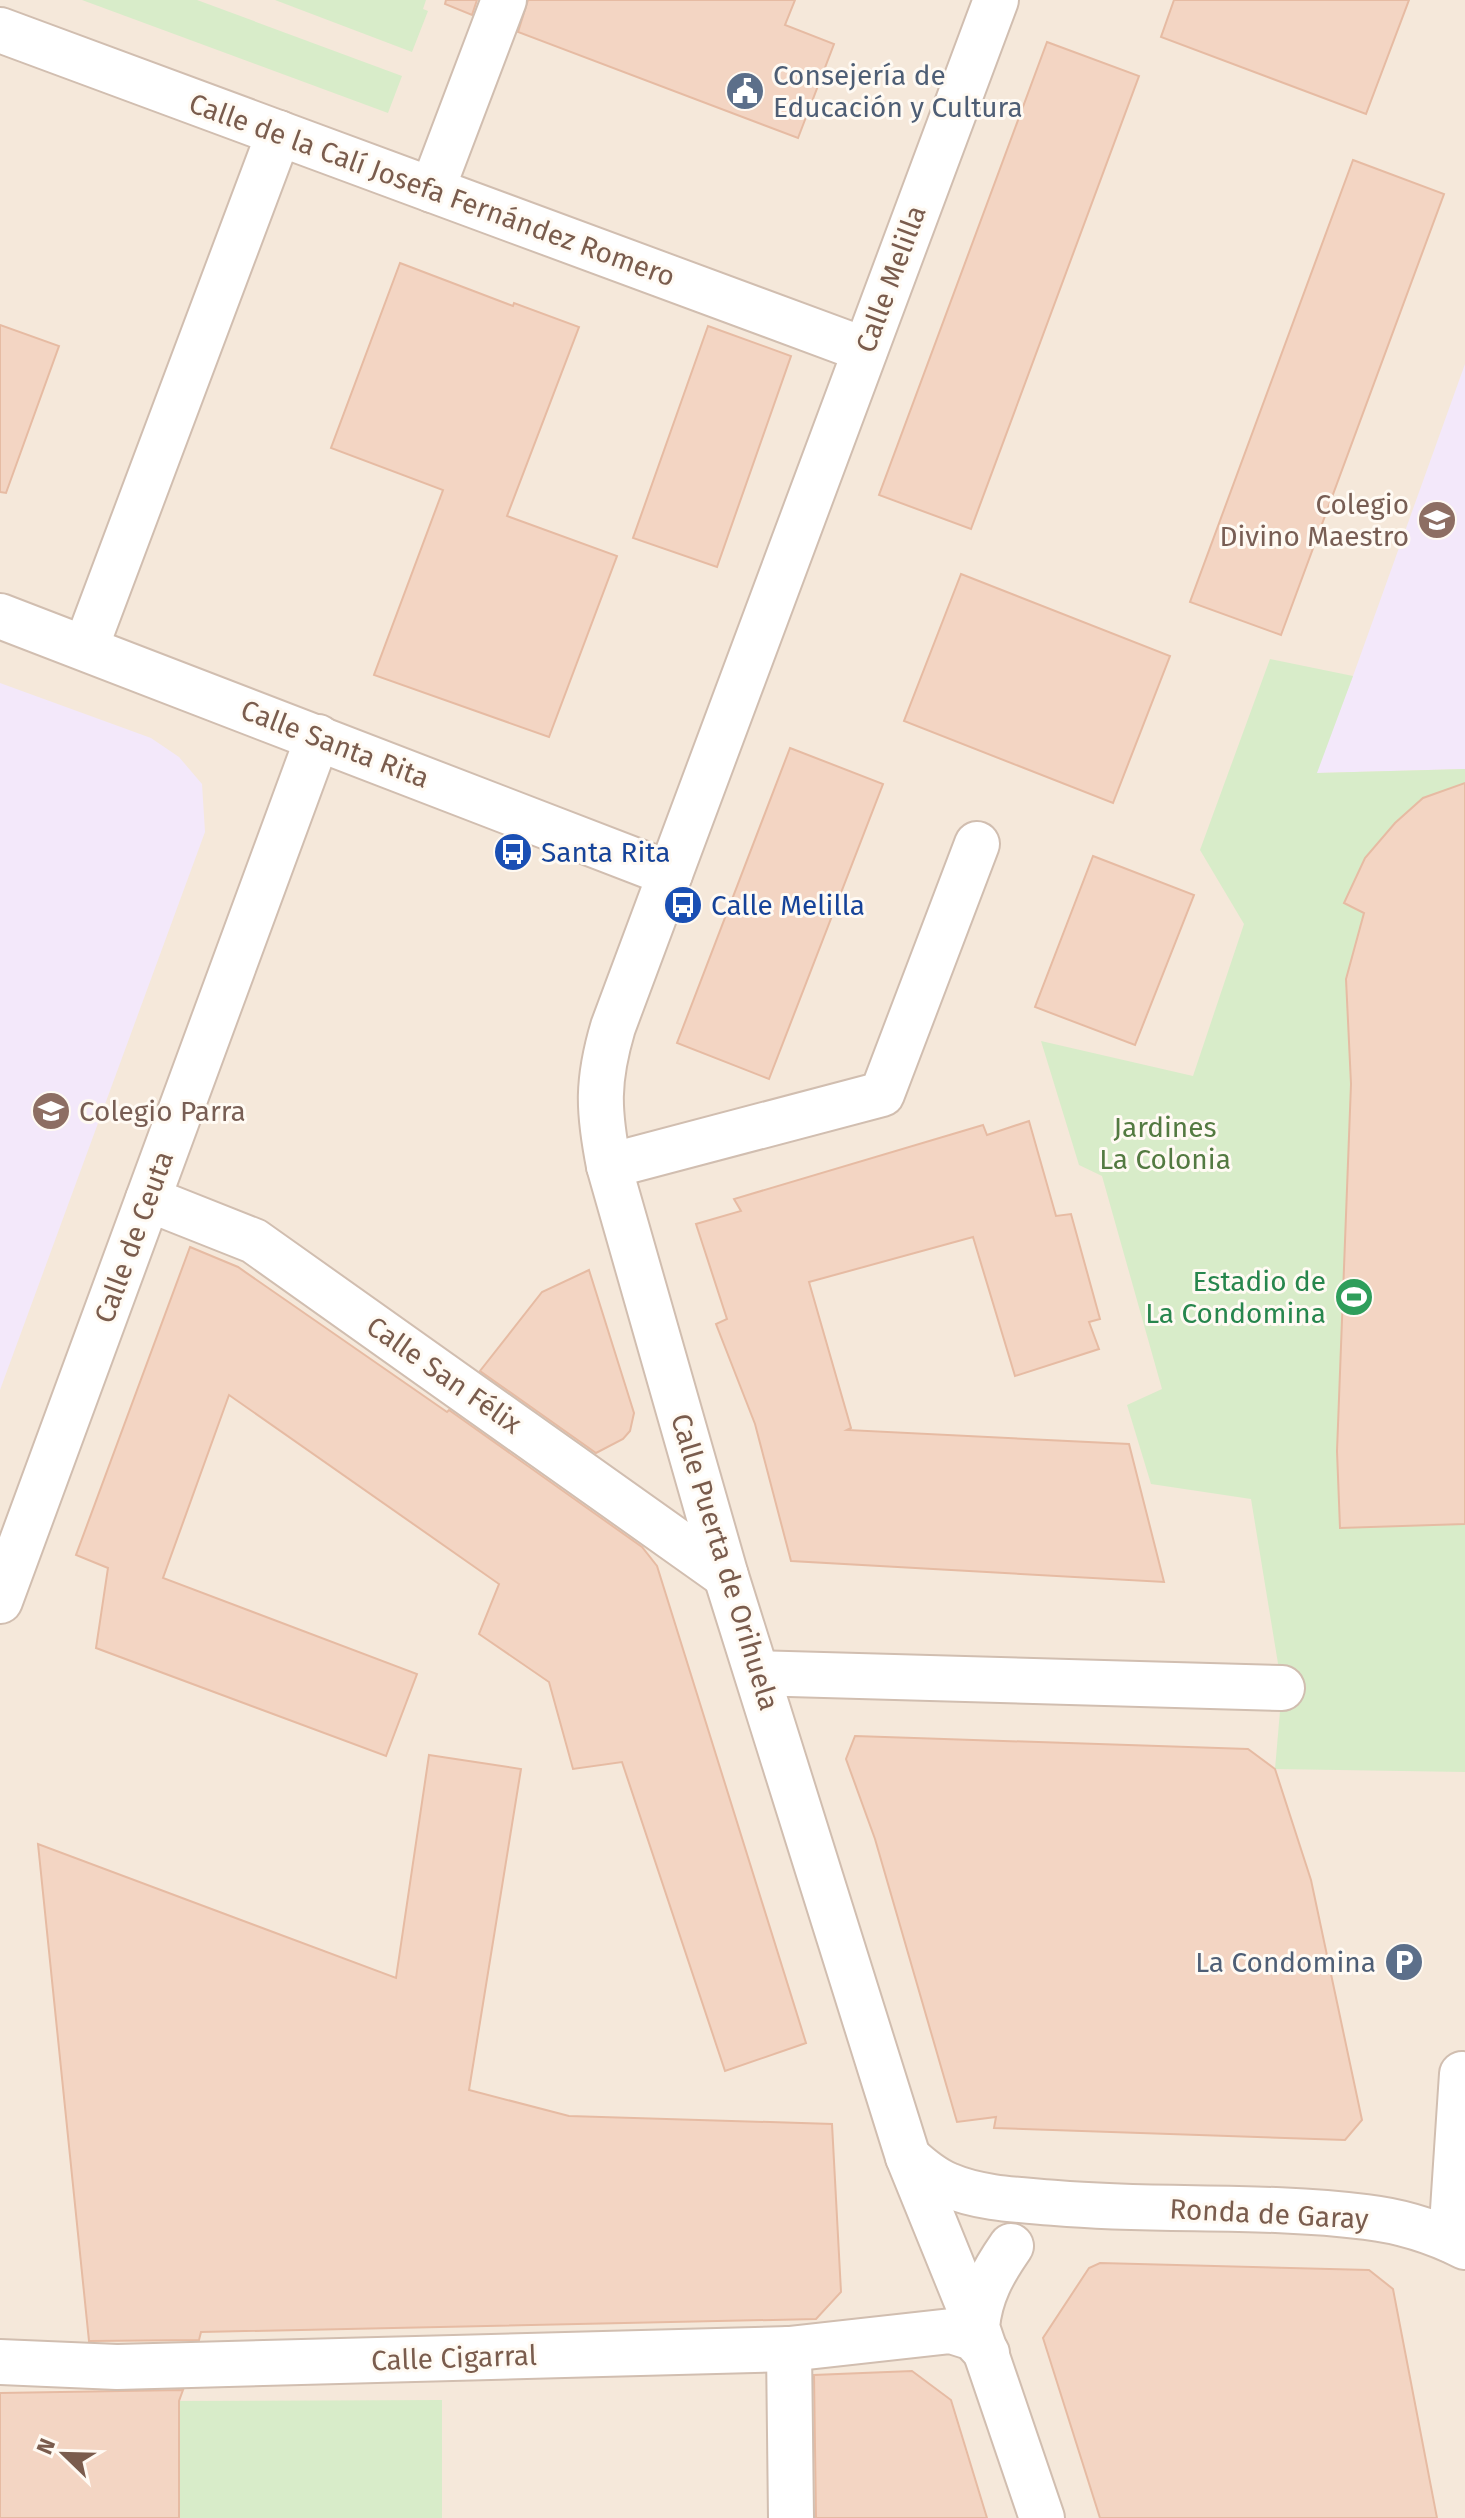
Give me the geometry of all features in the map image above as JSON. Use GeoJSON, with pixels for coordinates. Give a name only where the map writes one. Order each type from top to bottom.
{"type":"FeatureCollection","features":[{"type":"Feature","properties":{"kind":"street"},"geometry":{"type":"LineString","coordinates":[[432,190],[504,0]]}},
{"type":"Feature","properties":{"kind":"street","name":"Calle Melilla"},"geometry":{"type":"LineString","coordinates":[[670,874],[996,0]]}},
{"type":"Feature","properties":{"kind":"street","name":"Calle de la Calí Josefa Fernández Romero"},"geometry":{"type":"LineString","coordinates":[[0,30],[865,350]]}},
{"type":"Feature","properties":{"kind":"street"},"geometry":{"type":"LineString","coordinates":[[86,647],[279,133]]}},
{"type":"Feature","properties":{"kind":"street","name":"Calle Santa Rita"},"geometry":{"type":"LineString","coordinates":[[0,616],[670,874]]}},
{"type":"Feature","properties":{"kind":"street","name":"Calle de Ceuta"},"geometry":{"type":"LineString","coordinates":[[0,1601],[318,737]]}},
{"type":"Feature","properties":{"kind":"street"},"geometry":{"type":"LineString","coordinates":[[609,1166],[882,1094],[977,844]]}},
{"type":"Feature","properties":{"kind":"street","name":"Calle Puerta de Orihuela"},"geometry":{"type":"LineString","coordinates":[[670,874],[613,1027],[602,1068],[600,1109],[609,1166],[726,1576],[908,2157],[982,2340],[1042,2518]]}},
{"type":"Feature","properties":{"kind":"street","name":"Calle San Félix"},"geometry":{"type":"LineString","coordinates":[[148,1199],[254,1241],[726,1576]]}},
{"type":"Feature","properties":{"kind":"street"},"geometry":{"type":"LineString","coordinates":[[757,1673],[1282,1688]]}},
{"type":"Feature","properties":{"kind":"street"},"geometry":{"type":"LineString","coordinates":[[1458,2243],[1462,2074]]}},
{"type":"Feature","properties":{"kind":"street","name":"Ronda de Garay"},"geometry":{"type":"LineString","coordinates":[[908,2157],[920,2169],[949,2186],[993,2196],[1117,2208],[1328,2213],[1392,2222],[1458,2243]]}},
{"type":"Feature","properties":{"kind":"street","name":"Ronda de Garay"},"geometry":{"type":"LineString","coordinates":[[993,2196],[972,2200],[958,2209],[943,2246],[978,2256],[1117,2208]]}},
{"type":"Feature","properties":{"kind":"street"},"geometry":{"type":"LineString","coordinates":[[907,2336],[931,2299],[943,2246]]}},
{"type":"Feature","properties":{"kind":"street"},"geometry":{"type":"LineString","coordinates":[[982,2340],[981,2302],[990,2280],[1011,2246]]}},
{"type":"Feature","properties":{"kind":"street","name":"Calle Cigarral"},"geometry":{"type":"LineString","coordinates":[[0,2362],[117,2367],[789,2349],[951,2331],[982,2340]]}},
{"type":"Feature","properties":{"kind":"street"},"geometry":{"type":"LineString","coordinates":[[789,2349],[791,2518]]}},
{"type":"Feature","properties":{"kind":"shaded area"},"geometry":{"type":"Polygon","coordinates":[[[0,0],[1465,0],[1465,2518],[0,2518],[0,0]]]}},
{"type":"Feature","properties":{"kind":"shaded area","name":"Colegio Divino Maestro"},"geometry":{"type":"Polygon","coordinates":[[[1465,364],[1465,769],[1316,773],[1353,676],[1465,364]]]}},
{"type":"Feature","properties":{"kind":"shaded area","name":"Colegio Parra"},"geometry":{"type":"Polygon","coordinates":[[[0,683],[151,738],[179,757],[202,784],[205,832],[0,1390],[0,683]]]}},
{"type":"Feature","properties":{"kind":"green space"},"geometry":{"type":"Polygon","coordinates":[[[82,0],[197,0],[402,76],[388,113],[82,0]]]}},
{"type":"Feature","properties":{"kind":"green space"},"geometry":{"type":"Polygon","coordinates":[[[275,0],[426,0],[423,9],[428,11],[412,52],[275,0]]]}},
{"type":"Feature","properties":{"kind":"green space","name":"Estadio de La Condomina"},"geometry":{"type":"Polygon","coordinates":[[[1270,659],[1353,676],[1317,773],[1465,769],[1465,1772],[1275,1769],[1282,1688],[1251,1499],[1151,1484],[1127,1405],[1162,1389],[1102,1176],[1079,1165],[1041,1041],[1193,1076],[1244,924],[1200,850],[1270,659]]]}},
{"type":"Feature","properties":{"kind":"green space"},"geometry":{"type":"Polygon","coordinates":[[[442,2400],[442,2518],[179,2518],[179,2401],[442,2400]]]}},
{"type":"Feature","properties":{"kind":"building"},"geometry":{"type":"Polygon","coordinates":[[[446,0],[477,0],[472,15],[445,4],[446,0]]]}},
{"type":"Feature","properties":{"kind":"building","name":"Consejería de Educación y Cultura"},"geometry":{"type":"Polygon","coordinates":[[[528,0],[795,0],[785,25],[834,44],[798,138],[518,32],[528,0]]]}},
{"type":"Feature","properties":{"kind":"building"},"geometry":{"type":"Polygon","coordinates":[[[1174,0],[1409,0],[1366,114],[1161,37],[1174,0]]]}},
{"type":"Feature","properties":{"kind":"building"},"geometry":{"type":"Polygon","coordinates":[[[1047,42],[1139,76],[971,529],[879,495],[1047,42]]]}},
{"type":"Feature","properties":{"kind":"building"},"geometry":{"type":"Polygon","coordinates":[[[1353,160],[1444,194],[1281,635],[1190,602],[1353,160]]]}},
{"type":"Feature","properties":{"kind":"building"},"geometry":{"type":"Polygon","coordinates":[[[400,263],[513,306],[514,303],[579,327],[507,516],[617,556],[549,737],[374,675],[443,490],[331,448],[400,263]]]}},
{"type":"Feature","properties":{"kind":"building"},"geometry":{"type":"Polygon","coordinates":[[[0,325],[59,346],[6,493],[0,492],[0,325]]]}},
{"type":"Feature","properties":{"kind":"building"},"geometry":{"type":"Polygon","coordinates":[[[708,326],[791,356],[717,567],[633,538],[708,326]]]}},
{"type":"Feature","properties":{"kind":"building"},"geometry":{"type":"Polygon","coordinates":[[[961,574],[1170,656],[1113,803],[904,721],[961,574]]]}},
{"type":"Feature","properties":{"kind":"building"},"geometry":{"type":"Polygon","coordinates":[[[790,748],[883,784],[769,1079],[677,1043],[790,748]]]}},
{"type":"Feature","properties":{"kind":"building"},"geometry":{"type":"Polygon","coordinates":[[[1465,783],[1465,1524],[1340,1528],[1337,1451],[1351,1084],[1346,979],[1364,913],[1344,903],[1365,858],[1395,823],[1423,798],[1465,783]]]}},
{"type":"Feature","properties":{"kind":"building"},"geometry":{"type":"Polygon","coordinates":[[[1093,856],[1194,895],[1135,1045],[1035,1007],[1093,856]]]}},
{"type":"Feature","properties":{"kind":"building"},"geometry":{"type":"Polygon","coordinates":[[[1029,1121],[1056,1216],[1071,1214],[1100,1319],[1089,1322],[1099,1349],[1015,1376],[973,1237],[809,1282],[851,1428],[847,1430],[1129,1444],[1164,1582],[791,1561],[755,1424],[716,1324],[727,1319],[696,1224],[741,1211],[734,1199],[983,1125],[987,1135],[1029,1121]]]}},
{"type":"Feature","properties":{"kind":"building"},"geometry":{"type":"Polygon","coordinates":[[[190,1247],[238,1267],[447,1412],[449,1410],[642,1547],[657,1566],[806,2043],[725,2071],[622,1762],[573,1769],[549,1682],[479,1634],[499,1584],[229,1395],[163,1578],[417,1674],[386,1756],[96,1648],[108,1568],[76,1555],[190,1247]]]}},
{"type":"Feature","properties":{"kind":"building"},"geometry":{"type":"Polygon","coordinates":[[[589,1270],[634,1413],[630,1431],[623,1439],[596,1453],[480,1371],[542,1292],[589,1270]]]}},
{"type":"Feature","properties":{"kind":"building"},"geometry":{"type":"Polygon","coordinates":[[[855,1736],[1248,1749],[1275,1769],[1311,1880],[1362,2120],[1345,2140],[994,2128],[996,2117],[957,2122],[875,1839],[846,1759],[855,1736]]]}},
{"type":"Feature","properties":{"kind":"building"},"geometry":{"type":"Polygon","coordinates":[[[429,1755],[521,1769],[469,2090],[569,2116],[832,2124],[841,2292],[816,2319],[201,2332],[199,2340],[89,2341],[38,1844],[396,1978],[429,1755]]]}},
{"type":"Feature","properties":{"kind":"building"},"geometry":{"type":"Polygon","coordinates":[[[1100,2263],[1369,2270],[1393,2289],[1437,2518],[1100,2518],[1043,2338],[1089,2268],[1100,2263]]]}},
{"type":"Feature","properties":{"kind":"building"},"geometry":{"type":"Polygon","coordinates":[[[912,2371],[951,2400],[987,2518],[816,2518],[814,2375],[912,2371]]]}},
{"type":"Feature","properties":{"kind":"building"},"geometry":{"type":"Polygon","coordinates":[[[183,2390],[179,2401],[179,2518],[0,2518],[0,2393],[183,2390]]]}},
{"type":"Feature","properties":{"kind":"place","name":"Consejería de Educación y Cultura"},"geometry":{"type":"Point","coordinates":[745,91]}},
{"type":"Feature","properties":{"kind":"place","name":"Colegio Divino Maestro"},"geometry":{"type":"Point","coordinates":[1437,520]}},
{"type":"Feature","properties":{"kind":"place","name":"Santa Rita"},"geometry":{"type":"Point","coordinates":[513,852]}},
{"type":"Feature","properties":{"kind":"place","name":"Calle Melilla"},"geometry":{"type":"Point","coordinates":[683,905]}},
{"type":"Feature","properties":{"kind":"place","name":"Colegio Parra"},"geometry":{"type":"Point","coordinates":[51,1111]}},
{"type":"Feature","properties":{"kind":"place","name":"Estadio de La Condomina"},"geometry":{"type":"Point","coordinates":[1354,1297]}},
{"type":"Feature","properties":{"kind":"place","name":"La Condomina"},"geometry":{"type":"Point","coordinates":[1404,1962]}},
{"type":"Feature","properties":{"kind":"park label","name":"Jardines La Colonia"},"geometry":{"type":"Point","coordinates":[1165,1143]}}]}
